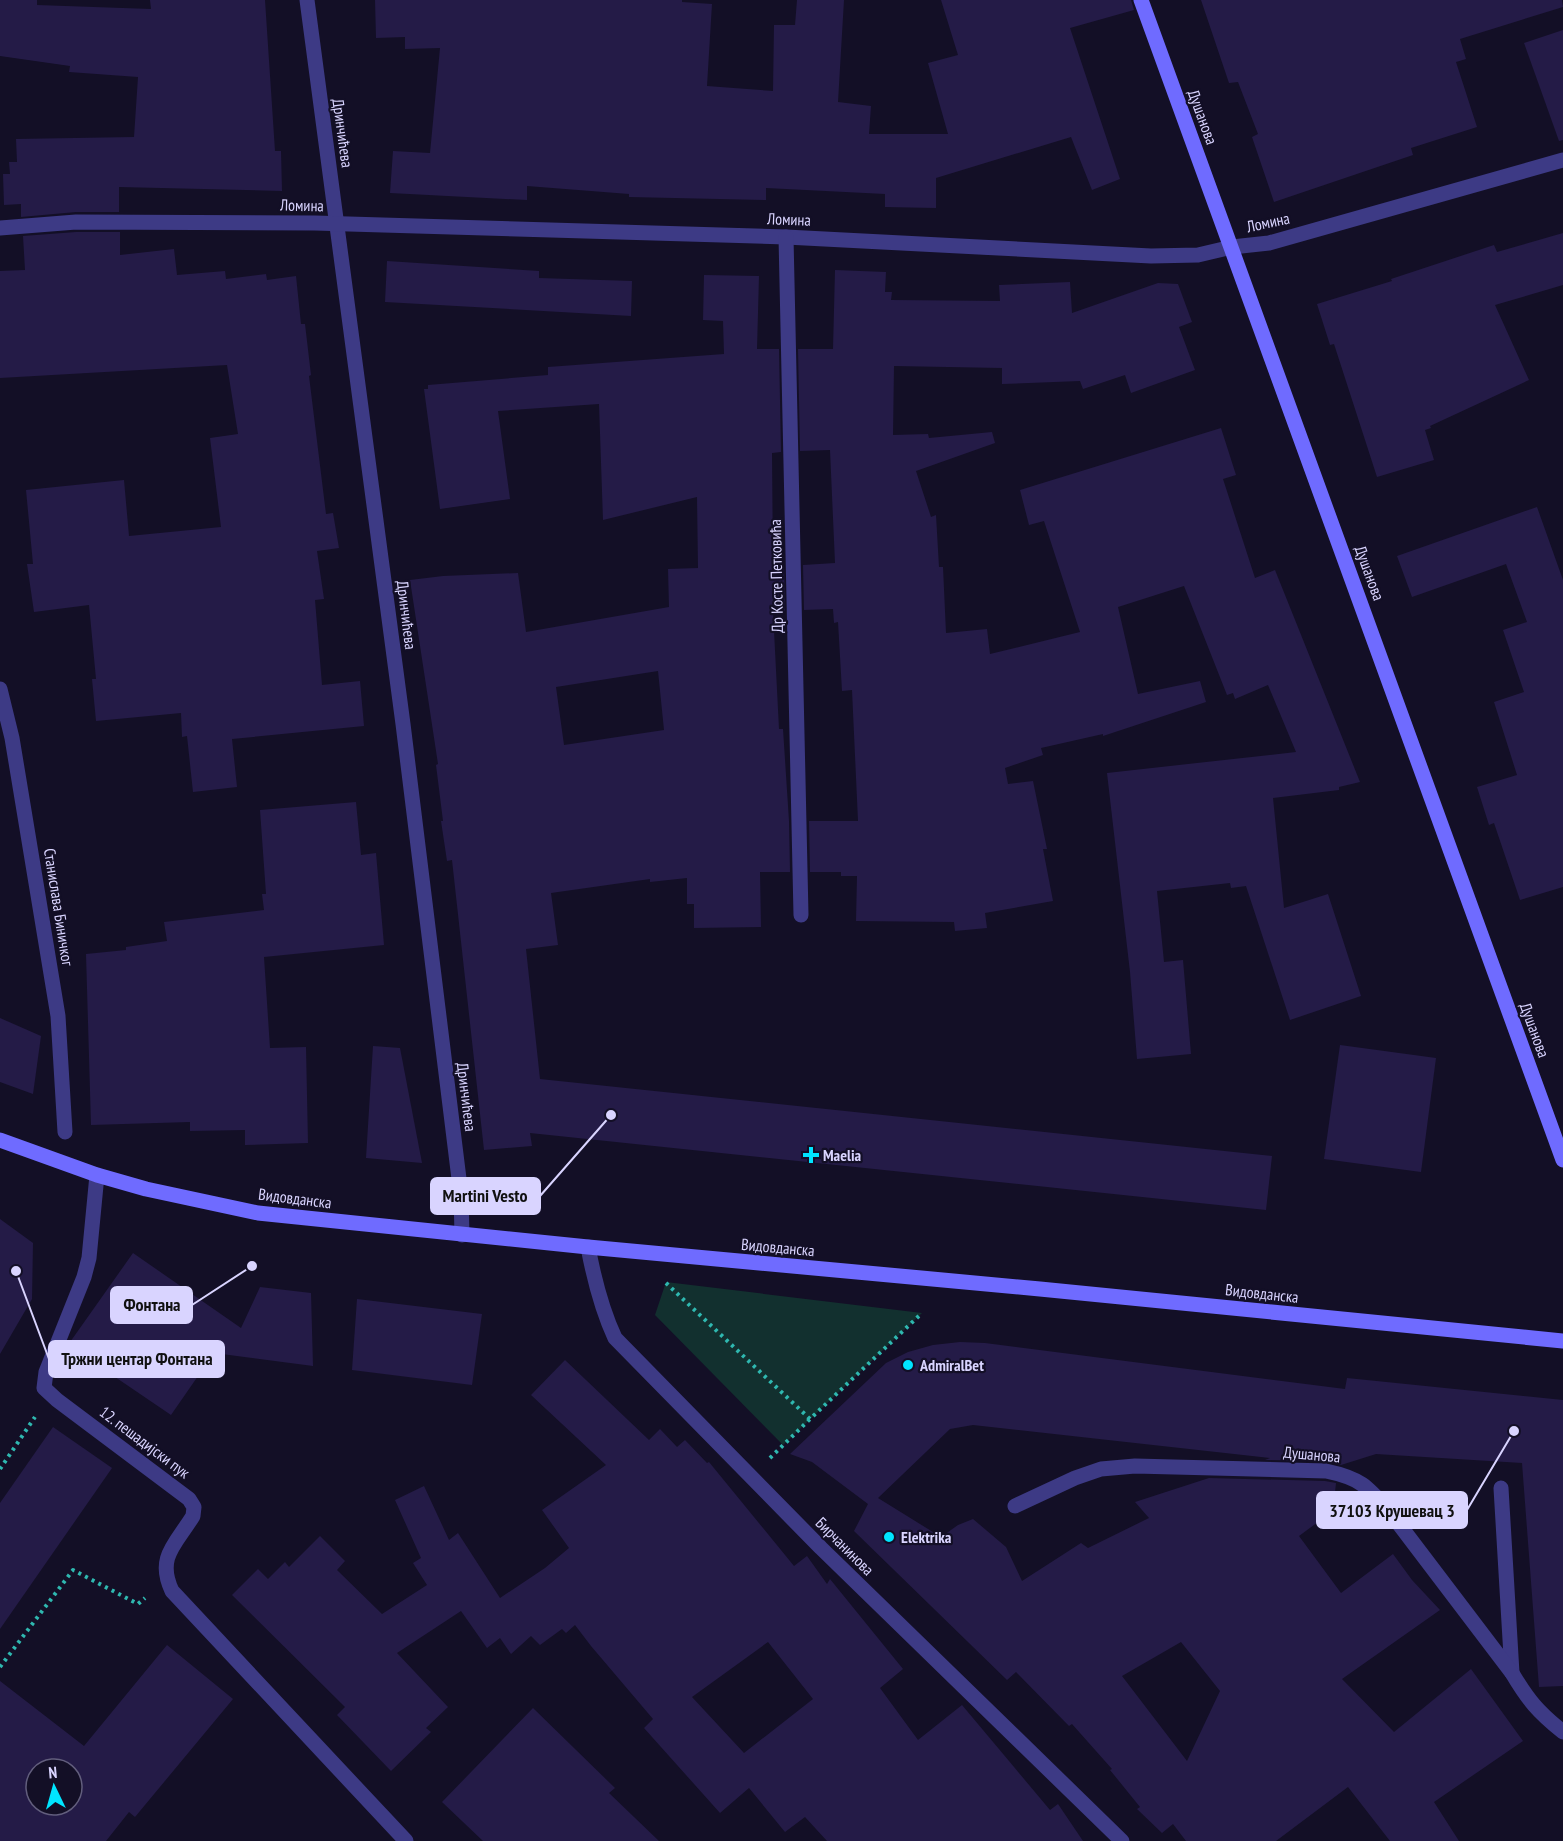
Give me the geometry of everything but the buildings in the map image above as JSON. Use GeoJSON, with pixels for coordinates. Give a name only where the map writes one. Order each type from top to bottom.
{"type":"FeatureCollection","features":[{"type":"Feature","properties":{"kind":"main road","name":"Душанова"},"geometry":{"type":"LineString","coordinates":[[1141,0],[1563,1160]]}},
{"type":"Feature","properties":{"kind":"main road","name":"Видовданска"},"geometry":{"type":"LineString","coordinates":[[0,1140],[146,1190],[258,1213],[462,1235],[1563,1341]]}},
{"type":"Feature","properties":{"kind":"street","name":"Дринчићева"},"geometry":{"type":"LineString","coordinates":[[307,0],[403,724],[461,1195],[462,1235]]}},
{"type":"Feature","properties":{"kind":"street","name":"Ломина"},"geometry":{"type":"LineString","coordinates":[[0,228],[76,222],[337,223],[786,237],[1151,256],[1198,255],[1232,247],[1269,243],[1563,160]]}},
{"type":"Feature","properties":{"kind":"street","name":"Др Косте Петковића"},"geometry":{"type":"LineString","coordinates":[[786,237],[801,915]]}},
{"type":"Feature","properties":{"kind":"street","name":"Станислава Биничког"},"geometry":{"type":"LineString","coordinates":[[0,689],[12,738],[58,1016],[65,1132]]}},
{"type":"Feature","properties":{"kind":"street","name":"12. пешадијски пук"},"geometry":{"type":"LineString","coordinates":[[98,1175],[89,1258],[84,1277],[46,1372],[44,1388],[189,1499],[194,1507],[193,1516],[166,1560],[167,1579]]}},
{"type":"Feature","properties":{"kind":"street","name":"Бирчанинова"},"geometry":{"type":"LineString","coordinates":[[588,1247],[593,1278],[604,1314],[615,1338],[821,1548],[1122,1841]]}},
{"type":"Feature","properties":{"kind":"street","name":"Душанова"},"geometry":{"type":"LineString","coordinates":[[1015,1506],[1075,1478],[1101,1469],[1135,1466],[1326,1471],[1349,1476],[1368,1487],[1389,1511],[1512,1673],[1536,1709],[1563,1732]]}},
{"type":"Feature","properties":{"kind":"street"},"geometry":{"type":"LineString","coordinates":[[1501,1488],[1512,1673]]}},
{"type":"Feature","properties":{"kind":"street"},"geometry":{"type":"LineString","coordinates":[[167,1579],[172,1591],[406,1841]]}},
{"type":"Feature","properties":{"kind":"path"},"geometry":{"type":"LineString","coordinates":[[666,1282],[810,1419]]}},
{"type":"Feature","properties":{"kind":"path"},"geometry":{"type":"LineString","coordinates":[[750,1476],[922,1313]]}},
{"type":"Feature","properties":{"kind":"path"},"geometry":{"type":"LineString","coordinates":[[0,1469],[26,1434]]}},
{"type":"Feature","properties":{"kind":"path"},"geometry":{"type":"LineString","coordinates":[[0,1667],[73,1570],[138,1604],[167,1579]]}},
{"type":"Feature","properties":{"kind":"green space"},"geometry":{"type":"Polygon","coordinates":[[[666,1282],[922,1313],[783,1445],[655,1315],[666,1282]]]}},
{"type":"Feature","properties":{"kind":"place","name":"Martini Vesto"},"geometry":{"type":"Point","coordinates":[611,1115]}},
{"type":"Feature","properties":{"kind":"place","name":"Maelia"},"geometry":{"type":"Point","coordinates":[811,1155]}},
{"type":"Feature","properties":{"kind":"place","name":"Фонтана"},"geometry":{"type":"Point","coordinates":[252,1266]}},
{"type":"Feature","properties":{"kind":"place","name":"Тржни центар Фонтана"},"geometry":{"type":"Point","coordinates":[16,1271]}},
{"type":"Feature","properties":{"kind":"place","name":"AdmiralBet"},"geometry":{"type":"Point","coordinates":[908,1365]}},
{"type":"Feature","properties":{"kind":"place","name":"37103 Крушевац 3"},"geometry":{"type":"Point","coordinates":[1514,1431]}},
{"type":"Feature","properties":{"kind":"place","name":"Elektrika"},"geometry":{"type":"Point","coordinates":[889,1537]}}]}
